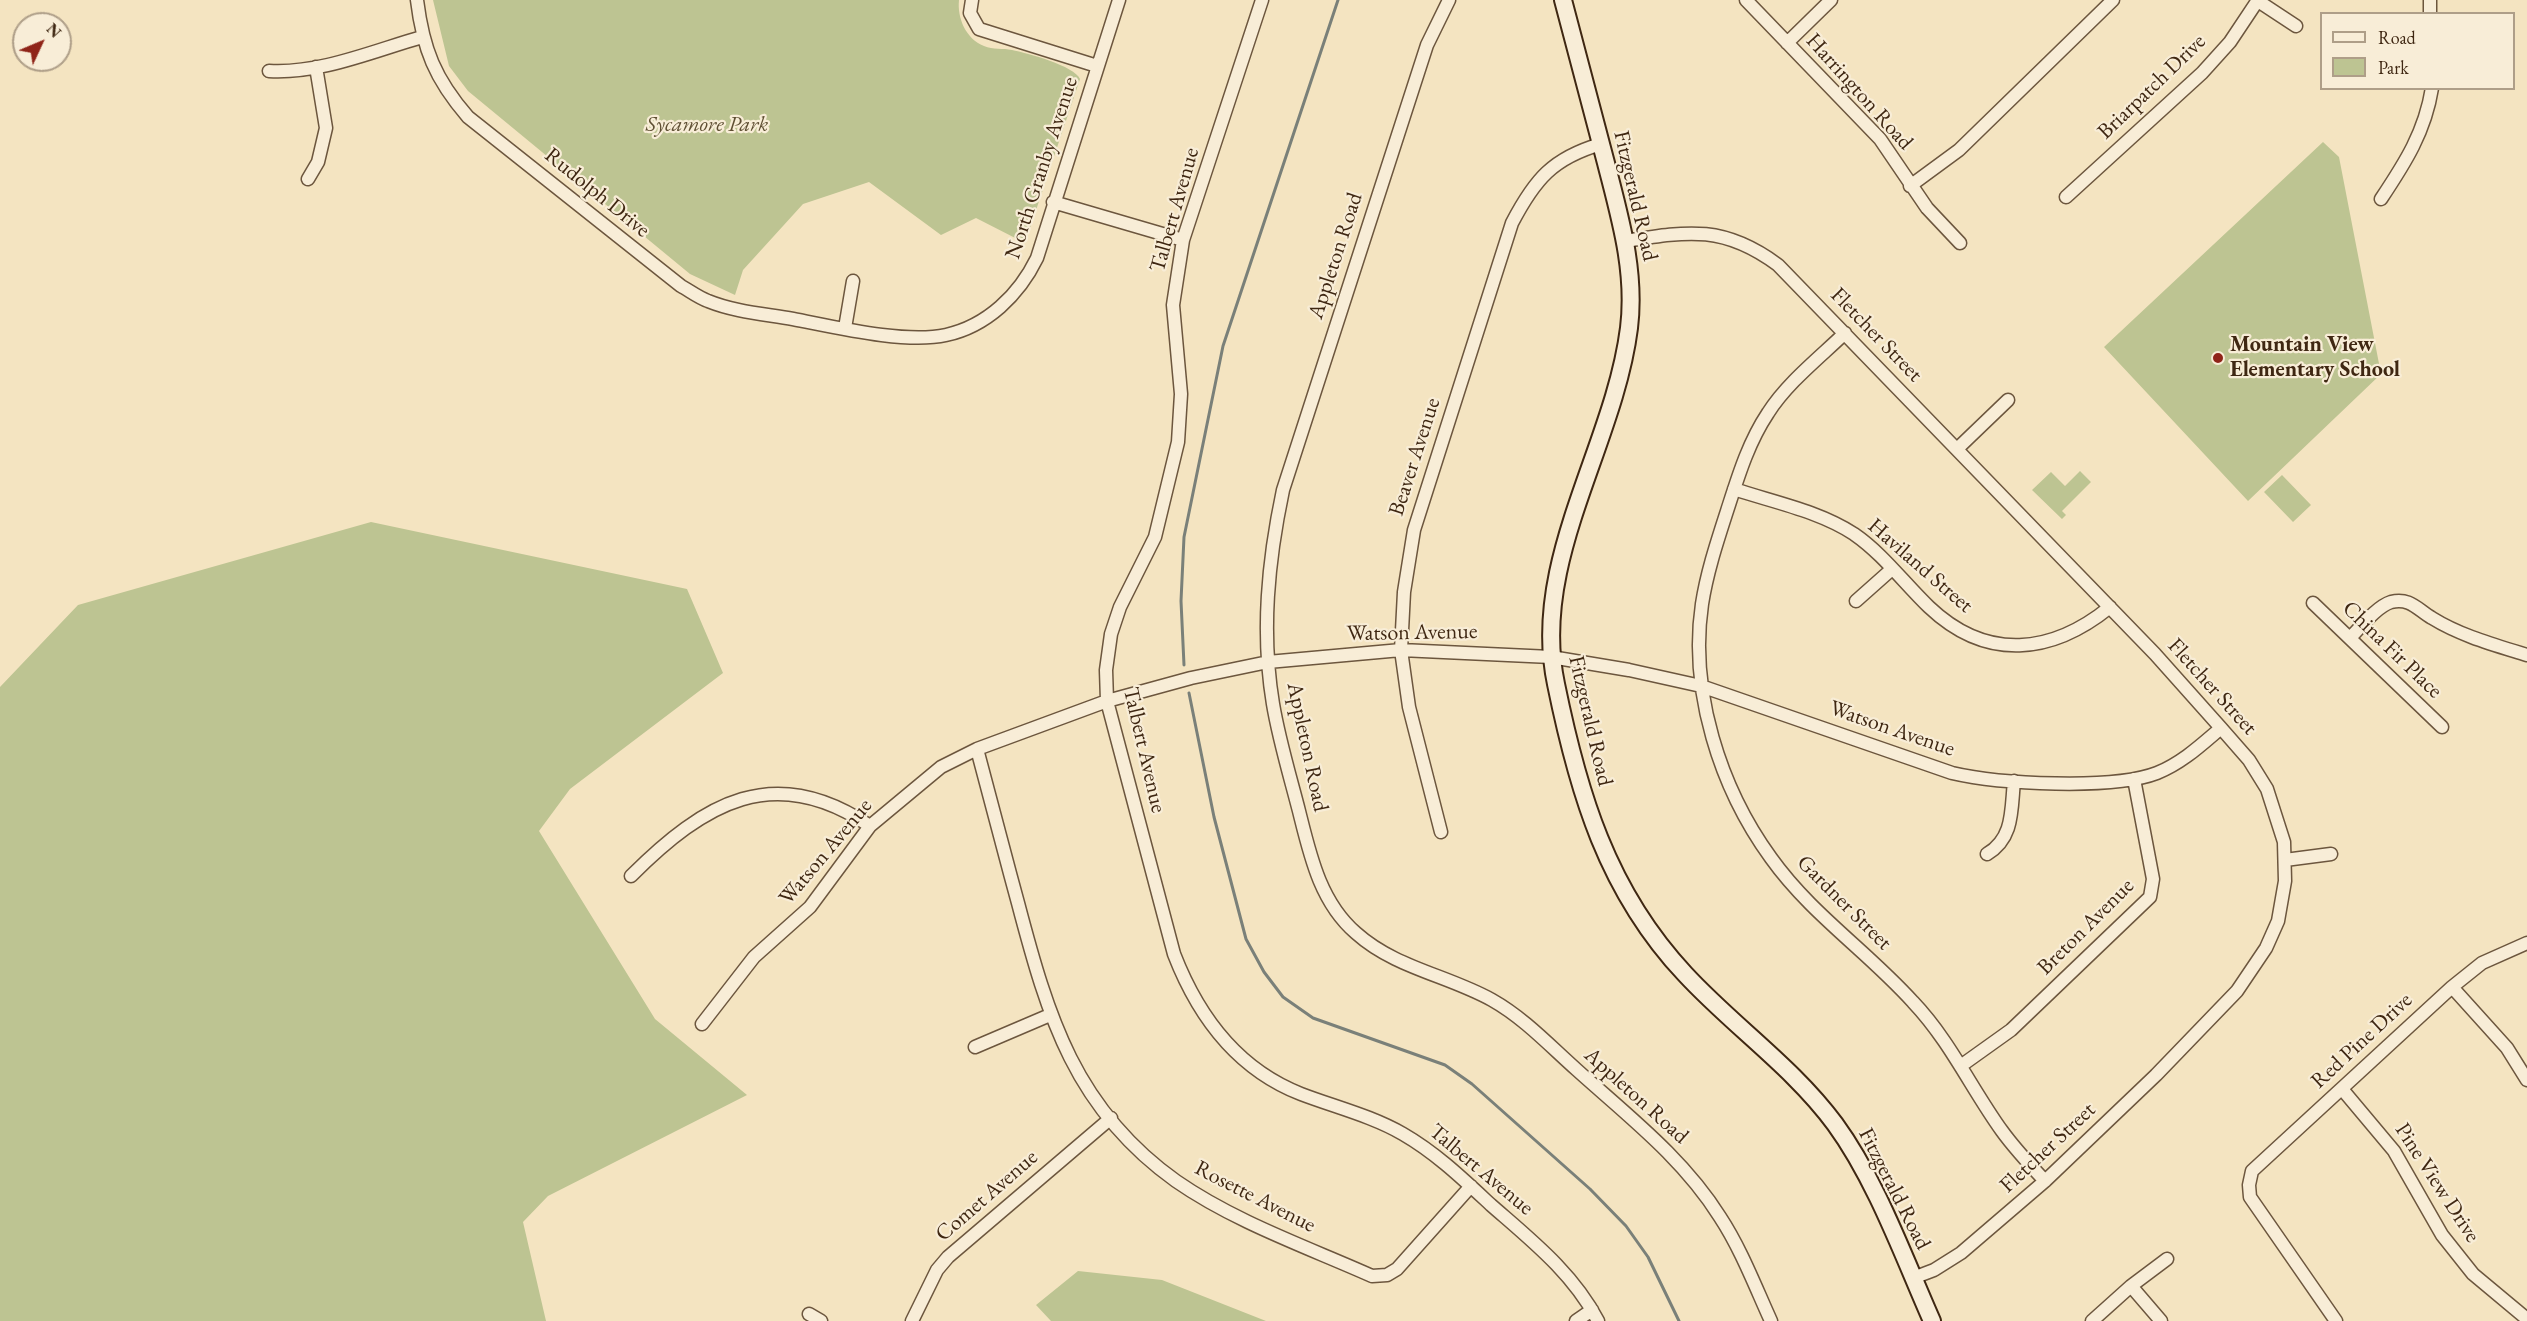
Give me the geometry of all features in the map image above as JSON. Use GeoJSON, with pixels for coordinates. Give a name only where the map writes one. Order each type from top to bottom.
{"type":"FeatureCollection","features":[{"type":"Feature","properties":{"kind":"main road","name":"Fitzgerald Road"},"geometry":{"type":"LineString","coordinates":[[1563,0],[1626,241],[1631,296],[1626,348],[1618,383],[1559,568],[1552,615],[1551,657],[1586,807],[1604,853],[1631,901],[1684,973],[1788,1071],[1835,1124],[1858,1159],[1932,1321]]}},
{"type":"Feature","properties":{"kind":"street","name":"Rudolph Drive"},"geometry":{"type":"LineString","coordinates":[[417,0],[422,37],[440,82],[468,117],[681,286],[706,301],[729,308],[830,326]]}},
{"type":"Feature","properties":{"kind":"street"},"geometry":{"type":"LineString","coordinates":[[972,0],[970,13],[973,22],[988,34],[1097,66]]}},
{"type":"Feature","properties":{"kind":"street","name":"North Granby Avenue"},"geometry":{"type":"LineString","coordinates":[[830,326],[926,338],[947,335],[990,315],[1026,280],[1037,258],[1119,0]]}},
{"type":"Feature","properties":{"kind":"street","name":"Talbert Avenue"},"geometry":{"type":"LineString","coordinates":[[1262,0],[1183,240],[1173,305],[1181,394],[1178,442],[1155,537],[1120,607],[1111,634],[1106,670],[1107,701],[1174,954],[1188,991],[1208,1022],[1235,1052],[1268,1077],[1298,1093],[1402,1133],[1433,1154],[1555,1262],[1595,1316]]}},
{"type":"Feature","properties":{"kind":"street","name":"Appleton Road"},"geometry":{"type":"LineString","coordinates":[[1449,0],[1426,45],[1283,490],[1273,535],[1268,580],[1268,662],[1279,733],[1312,863],[1333,908],[1354,932],[1380,952],[1471,989],[1516,1016],[1656,1140],[1695,1182],[1720,1217],[1741,1254],[1771,1321]]}},
{"type":"Feature","properties":{"kind":"street","name":"Harrington Road"},"geometry":{"type":"LineString","coordinates":[[1746,0],[1880,139],[1910,186],[1960,243]]}},
{"type":"Feature","properties":{"kind":"street"},"geometry":{"type":"LineString","coordinates":[[1787,43],[1832,0]]}},
{"type":"Feature","properties":{"kind":"street"},"geometry":{"type":"LineString","coordinates":[[1910,186],[1959,150],[2113,0]]}},
{"type":"Feature","properties":{"kind":"street"},"geometry":{"type":"LineString","coordinates":[[2258,1],[2296,26]]}},
{"type":"Feature","properties":{"kind":"street","name":"Briarpatch Drive"},"geometry":{"type":"LineString","coordinates":[[2066,197],[2202,73],[2230,42],[2258,1]]}},
{"type":"Feature","properties":{"kind":"street"},"geometry":{"type":"LineString","coordinates":[[269,71],[287,72],[316,67],[422,37]]}},
{"type":"Feature","properties":{"kind":"street"},"geometry":{"type":"LineString","coordinates":[[308,179],[318,162],[326,128],[316,67]]}},
{"type":"Feature","properties":{"kind":"street"},"geometry":{"type":"LineString","coordinates":[[2381,199],[2420,137],[2428,114],[2432,90]]}},
{"type":"Feature","properties":{"kind":"street","name":"Beaver Avenue"},"geometry":{"type":"LineString","coordinates":[[1441,832],[1409,707],[1401,650],[1404,592],[1414,530],[1512,223],[1530,189],[1546,172],[1570,156],[1601,144]]}},
{"type":"Feature","properties":{"kind":"street"},"geometry":{"type":"LineString","coordinates":[[1053,202],[1183,240]]}},
{"type":"Feature","properties":{"kind":"street","name":"Fletcher Street"},"geometry":{"type":"LineString","coordinates":[[1626,241],[1695,231],[1719,234],[1741,241],[1778,265],[2110,607],[2221,728],[2249,760],[2267,789],[2280,822],[2285,881],[2278,921],[2253,971],[2156,1075],[2045,1181],[1961,1253],[1934,1270],[1913,1278]]}},
{"type":"Feature","properties":{"kind":"street"},"geometry":{"type":"LineString","coordinates":[[845,328],[853,282]]}},
{"type":"Feature","properties":{"kind":"street","name":"Gardner Street"},"geometry":{"type":"LineString","coordinates":[[1845,333],[1789,387],[1769,412],[1749,446],[1710,563],[1702,604],[1701,686],[1708,720],[1725,773],[1744,814],[1769,856],[1814,910],[1913,1001],[1962,1065],[2002,1131],[2045,1181]]}},
{"type":"Feature","properties":{"kind":"street"},"geometry":{"type":"LineString","coordinates":[[1957,449],[2008,400]]}},
{"type":"Feature","properties":{"kind":"street","name":"Haviland Street"},"geometry":{"type":"LineString","coordinates":[[1734,489],[1830,521],[1860,539],[1944,620],[1966,634],[1995,644],[2026,646],[2058,639],[2086,626],[2110,607]]}},
{"type":"Feature","properties":{"kind":"street"},"geometry":{"type":"LineString","coordinates":[[1856,601],[1892,569]]}},
{"type":"Feature","properties":{"kind":"street"},"geometry":{"type":"LineString","coordinates":[[2350,638],[2381,608],[2391,602],[2405,601],[2416,605],[2445,626],[2480,641],[2527,655]]}},
{"type":"Feature","properties":{"kind":"street","name":"China Fir Place"},"geometry":{"type":"LineString","coordinates":[[2313,603],[2442,727]]}},
{"type":"Feature","properties":{"kind":"street","name":"Watson Avenue"},"geometry":{"type":"LineString","coordinates":[[702,1024],[754,957],[810,907],[870,826],[941,767],[977,749],[1107,701],[1191,678],[1268,662],[1401,650],[1551,657],[1629,670],[1701,686],[1952,773],[1979,779],[2096,782],[2134,779],[2156,773],[2177,763],[2221,728]]}},
{"type":"Feature","properties":{"kind":"street","name":"Rosette Avenue"},"geometry":{"type":"LineString","coordinates":[[977,749],[1050,1015],[1077,1074],[1110,1118],[1154,1164],[1202,1198],[1372,1276],[1387,1275],[1397,1269],[1471,1186]]}},
{"type":"Feature","properties":{"kind":"street","name":"Breton Avenue"},"geometry":{"type":"LineString","coordinates":[[1962,1065],[2011,1030],[2150,897],[2153,879],[2134,779]]}},
{"type":"Feature","properties":{"kind":"street"},"geometry":{"type":"LineString","coordinates":[[1987,854],[2000,846],[2006,835],[2014,781]]}},
{"type":"Feature","properties":{"kind":"street"},"geometry":{"type":"LineString","coordinates":[[630,876],[703,816],[746,796],[778,793],[815,797],[847,810],[870,826]]}},
{"type":"Feature","properties":{"kind":"street"},"geometry":{"type":"LineString","coordinates":[[2285,860],[2331,854]]}},
{"type":"Feature","properties":{"kind":"street","name":"Red Pine Drive"},"geometry":{"type":"LineString","coordinates":[[2336,1321],[2267,1218],[2255,1205],[2249,1192],[2250,1178],[2257,1165],[2452,987],[2482,963],[2527,943]]}},
{"type":"Feature","properties":{"kind":"street"},"geometry":{"type":"LineString","coordinates":[[2452,987],[2507,1048],[2527,1080]]}},
{"type":"Feature","properties":{"kind":"street"},"geometry":{"type":"LineString","coordinates":[[975,1047],[1050,1015]]}},
{"type":"Feature","properties":{"kind":"street","name":"Pine View Drive"},"geometry":{"type":"LineString","coordinates":[[2342,1089],[2394,1151],[2442,1235],[2473,1274],[2527,1319]]}},
{"type":"Feature","properties":{"kind":"street","name":"Comet Avenue"},"geometry":{"type":"LineString","coordinates":[[912,1321],[938,1270],[948,1257],[1110,1118]]}},
{"type":"Feature","properties":{"kind":"street"},"geometry":{"type":"LineString","coordinates":[[2092,1321],[2131,1286],[2167,1259]]}},
{"type":"Feature","properties":{"kind":"street"},"geometry":{"type":"LineString","coordinates":[[2131,1286],[2161,1321]]}},
{"type":"Feature","properties":{"kind":"street"},"geometry":{"type":"LineString","coordinates":[[809,1314],[821,1321]]}},
{"type":"Feature","properties":{"kind":"street"},"geometry":{"type":"LineString","coordinates":[[1576,1321],[1595,1316]]}},
{"type":"Feature","properties":{"kind":"green space","name":"Sycamore Park"},"geometry":{"type":"Polygon","coordinates":[[[433,0],[959,0],[961,21],[978,43],[1050,61],[1069,69],[1080,79],[1025,243],[976,218],[941,235],[869,182],[803,204],[743,270],[735,295],[690,274],[468,91],[449,66],[433,0]]]}},
{"type":"Feature","properties":{"kind":"green space"},"geometry":{"type":"Polygon","coordinates":[[[2323,142],[2339,157],[2381,374],[2248,501],[2104,347],[2323,142]]]}},
{"type":"Feature","properties":{"kind":"green space"},"geometry":{"type":"Polygon","coordinates":[[[2080,471],[2091,482],[2062,511],[2066,515],[2062,519],[2032,490],[2051,472],[2065,486],[2080,471]]]}},
{"type":"Feature","properties":{"kind":"green space"},"geometry":{"type":"Polygon","coordinates":[[[2282,475],[2311,505],[2293,522],[2264,492],[2282,475]]]}},
{"type":"Feature","properties":{"kind":"green space"},"geometry":{"type":"Polygon","coordinates":[[[371,522],[687,589],[723,673],[570,789],[539,831],[655,1019],[747,1095],[548,1196],[523,1222],[546,1321],[0,1321],[0,687],[78,605],[371,522]]]}},
{"type":"Feature","properties":{"kind":"green space"},"geometry":{"type":"Polygon","coordinates":[[[1078,1271],[1162,1280],[1266,1321],[1051,1321],[1036,1305],[1078,1271]]]}},
{"type":"Feature","properties":{"kind":"waterway"},"geometry":{"type":"LineString","coordinates":[[1184,665],[1181,601],[1184,537],[1223,346],[1338,0]]}},
{"type":"Feature","properties":{"kind":"waterway"},"geometry":{"type":"LineString","coordinates":[[1189,693],[1214,817],[1246,939],[1264,972],[1283,997],[1313,1018],[1445,1065],[1472,1084],[1590,1189],[1626,1226],[1648,1257],[1679,1321]]}},
{"type":"Feature","properties":{"kind":"place","name":"Mountain View Elementary School"},"geometry":{"type":"Point","coordinates":[2218,358]}}]}
